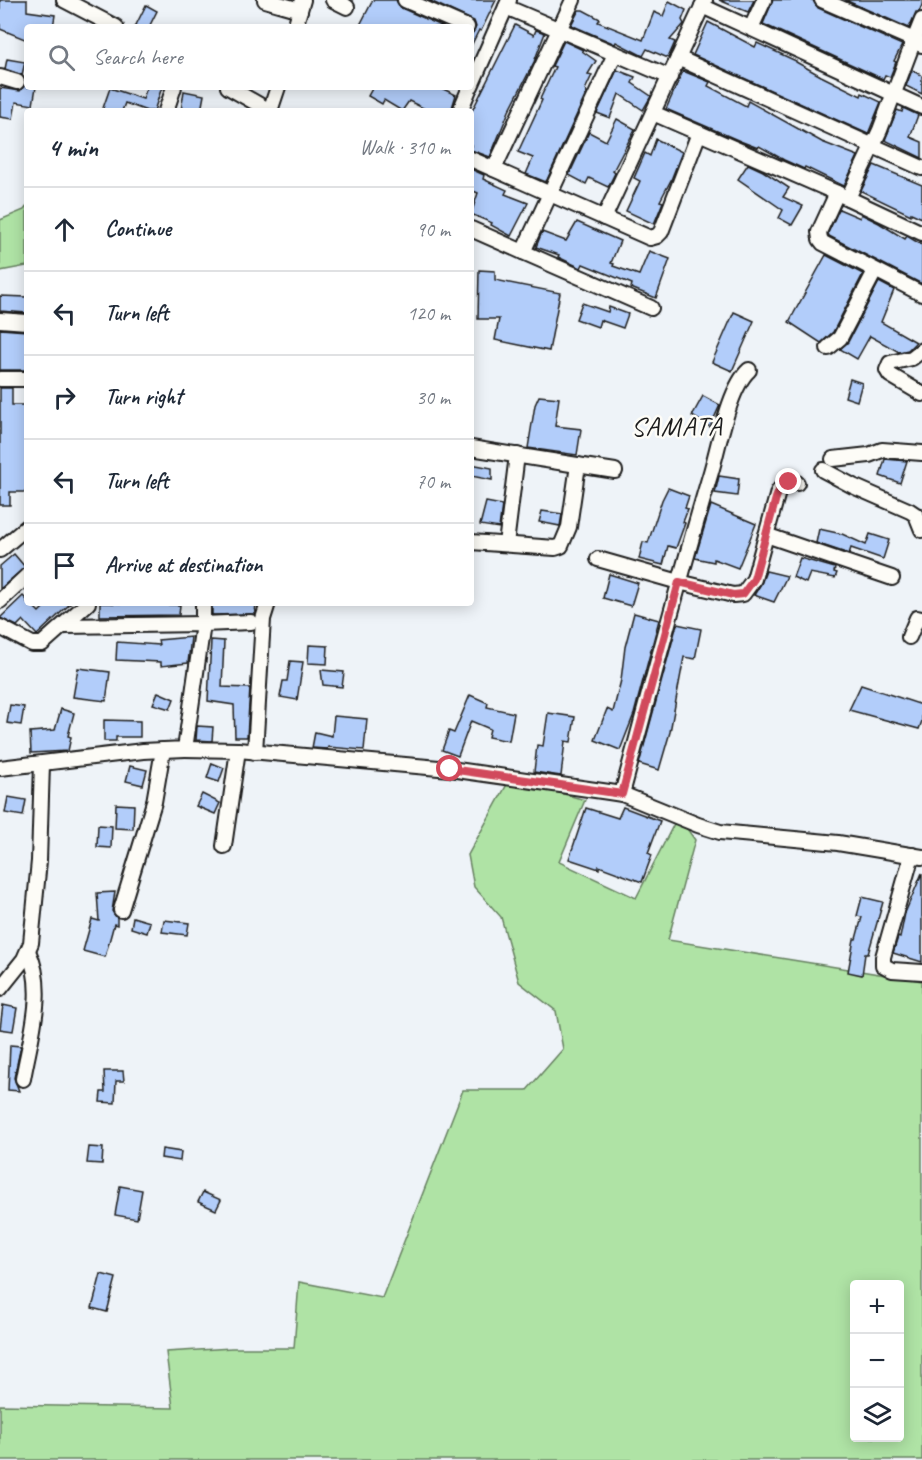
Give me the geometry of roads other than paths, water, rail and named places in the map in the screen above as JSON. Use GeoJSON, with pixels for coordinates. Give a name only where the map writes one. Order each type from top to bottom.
{"type":"FeatureCollection","features":[{"type":"Feature","properties":{"kind":"street"},"geometry":{"type":"LineString","coordinates":[[64,0],[110,24]]}},
{"type":"Feature","properties":{"kind":"street"},"geometry":{"type":"LineString","coordinates":[[265,0],[302,5],[297,24]]}},
{"type":"Feature","properties":{"kind":"street"},"geometry":{"type":"LineString","coordinates":[[333,0],[347,7]]}},
{"type":"Feature","properties":{"kind":"street"},"geometry":{"type":"LineString","coordinates":[[405,0],[460,24]]}},
{"type":"Feature","properties":{"kind":"street"},"geometry":{"type":"LineString","coordinates":[[494,169],[573,0]]}},
{"type":"Feature","properties":{"kind":"street"},"geometry":{"type":"LineString","coordinates":[[751,27],[764,0]]}},
{"type":"Feature","properties":{"kind":"street"},"geometry":{"type":"LineString","coordinates":[[822,0],[918,43]]}},
{"type":"Feature","properties":{"kind":"street"},"geometry":{"type":"LineString","coordinates":[[474,72],[507,3],[670,77]]}},
{"type":"Feature","properties":{"kind":"street"},"geometry":{"type":"LineString","coordinates":[[604,218],[703,3],[922,107]]}},
{"type":"Feature","properties":{"kind":"street"},"geometry":{"type":"LineString","coordinates":[[922,20],[918,43],[872,146],[819,232],[820,239],[828,247],[922,294]]}},
{"type":"Feature","properties":{"kind":"street"},"geometry":{"type":"LineString","coordinates":[[474,30],[491,38]]}},
{"type":"Feature","properties":{"kind":"street"},"geometry":{"type":"LineString","coordinates":[[523,252],[615,54]]}},
{"type":"Feature","properties":{"kind":"street"},"geometry":{"type":"LineString","coordinates":[[678,58],[922,168]]}},
{"type":"Feature","properties":{"kind":"street"},"geometry":{"type":"LineString","coordinates":[[0,77],[17,82]]}},
{"type":"Feature","properties":{"kind":"street"},"geometry":{"type":"LineString","coordinates":[[167,108],[173,90]]}},
{"type":"Feature","properties":{"kind":"street"},"geometry":{"type":"LineString","coordinates":[[233,90],[265,108]]}},
{"type":"Feature","properties":{"kind":"street"},"geometry":{"type":"LineString","coordinates":[[271,108],[277,90]]}},
{"type":"Feature","properties":{"kind":"street"},"geometry":{"type":"LineString","coordinates":[[461,108],[465,90]]}},
{"type":"Feature","properties":{"kind":"street"},"geometry":{"type":"LineString","coordinates":[[653,113],[922,233]]}},
{"type":"Feature","properties":{"kind":"street"},"geometry":{"type":"LineString","coordinates":[[474,160],[650,238],[657,236],[664,225],[699,133]]}},
{"type":"Feature","properties":{"kind":"street"},"geometry":{"type":"LineString","coordinates":[[474,230],[651,308]]}},
{"type":"Feature","properties":{"kind":"street"},"geometry":{"type":"LineString","coordinates":[[828,348],[840,338],[875,271]]}},
{"type":"Feature","properties":{"kind":"street"},"geometry":{"type":"LineString","coordinates":[[0,321],[24,322]]}},
{"type":"Feature","properties":{"kind":"street"},"geometry":{"type":"LineString","coordinates":[[922,350],[912,358],[890,363],[887,370],[890,375],[922,394]]}},
{"type":"Feature","properties":{"kind":"street"},"geometry":{"type":"LineString","coordinates":[[622,794],[679,582],[736,387],[749,370]]}},
{"type":"Feature","properties":{"kind":"street"},"geometry":{"type":"LineString","coordinates":[[0,379],[24,379]]}},
{"type":"Feature","properties":{"kind":"street"},"geometry":{"type":"LineString","coordinates":[[474,448],[615,471]]}},
{"type":"Feature","properties":{"kind":"street"},"geometry":{"type":"LineString","coordinates":[[833,459],[869,455],[882,450],[922,453]]}},
{"type":"Feature","properties":{"kind":"street"},"geometry":{"type":"LineString","coordinates":[[506,544],[517,455]]}},
{"type":"Feature","properties":{"kind":"street"},"geometry":{"type":"LineString","coordinates":[[474,542],[555,548],[561,546],[569,527],[578,465]]}},
{"type":"Feature","properties":{"kind":"street"},"geometry":{"type":"LineString","coordinates":[[823,470],[910,511],[916,515],[922,530]]}},
{"type":"Feature","properties":{"kind":"street"},"geometry":{"type":"LineString","coordinates":[[598,559],[679,582],[733,595],[743,594],[754,579],[781,486],[789,482],[796,483]]}},
{"type":"Feature","properties":{"kind":"street"},"geometry":{"type":"LineString","coordinates":[[0,550],[24,530]]}},
{"type":"Feature","properties":{"kind":"street"},"geometry":{"type":"LineString","coordinates":[[766,535],[892,578]]}},
{"type":"Feature","properties":{"kind":"street"},"geometry":{"type":"LineString","coordinates":[[0,601],[24,579]]}},
{"type":"Feature","properties":{"kind":"street"},"geometry":{"type":"LineString","coordinates":[[0,627],[37,645],[45,642],[85,606]]}},
{"type":"Feature","properties":{"kind":"street"},"geometry":{"type":"LineString","coordinates":[[185,749],[203,624],[203,606]]}},
{"type":"Feature","properties":{"kind":"street"},"geometry":{"type":"LineString","coordinates":[[255,752],[263,619],[267,606]]}},
{"type":"Feature","properties":{"kind":"street"},"geometry":{"type":"LineString","coordinates":[[909,637],[920,615]]}},
{"type":"Feature","properties":{"kind":"street"},"geometry":{"type":"LineString","coordinates":[[64,626],[251,622]]}},
{"type":"Feature","properties":{"kind":"street"},"geometry":{"type":"LineString","coordinates":[[0,768],[143,751],[185,749],[238,750],[450,769],[622,794],[698,825],[720,831],[838,843],[917,856],[884,957],[884,964],[892,970],[922,972]]}},
{"type":"Feature","properties":{"kind":"street"},"geometry":{"type":"LineString","coordinates":[[121,910],[154,802],[163,750]]}},
{"type":"Feature","properties":{"kind":"street"},"geometry":{"type":"LineString","coordinates":[[224,846],[238,750]]}},
{"type":"Feature","properties":{"kind":"street"},"geometry":{"type":"LineString","coordinates":[[0,989],[16,971],[28,951],[34,927],[42,764]]}},
{"type":"Feature","properties":{"kind":"street"},"geometry":{"type":"LineString","coordinates":[[23,1079],[37,988],[33,963],[28,951]]}},
{"type":"Feature","properties":{"kind":"district","name":"SAMATA"},"geometry":{"type":"Point","coordinates":[677,426]}}]}
